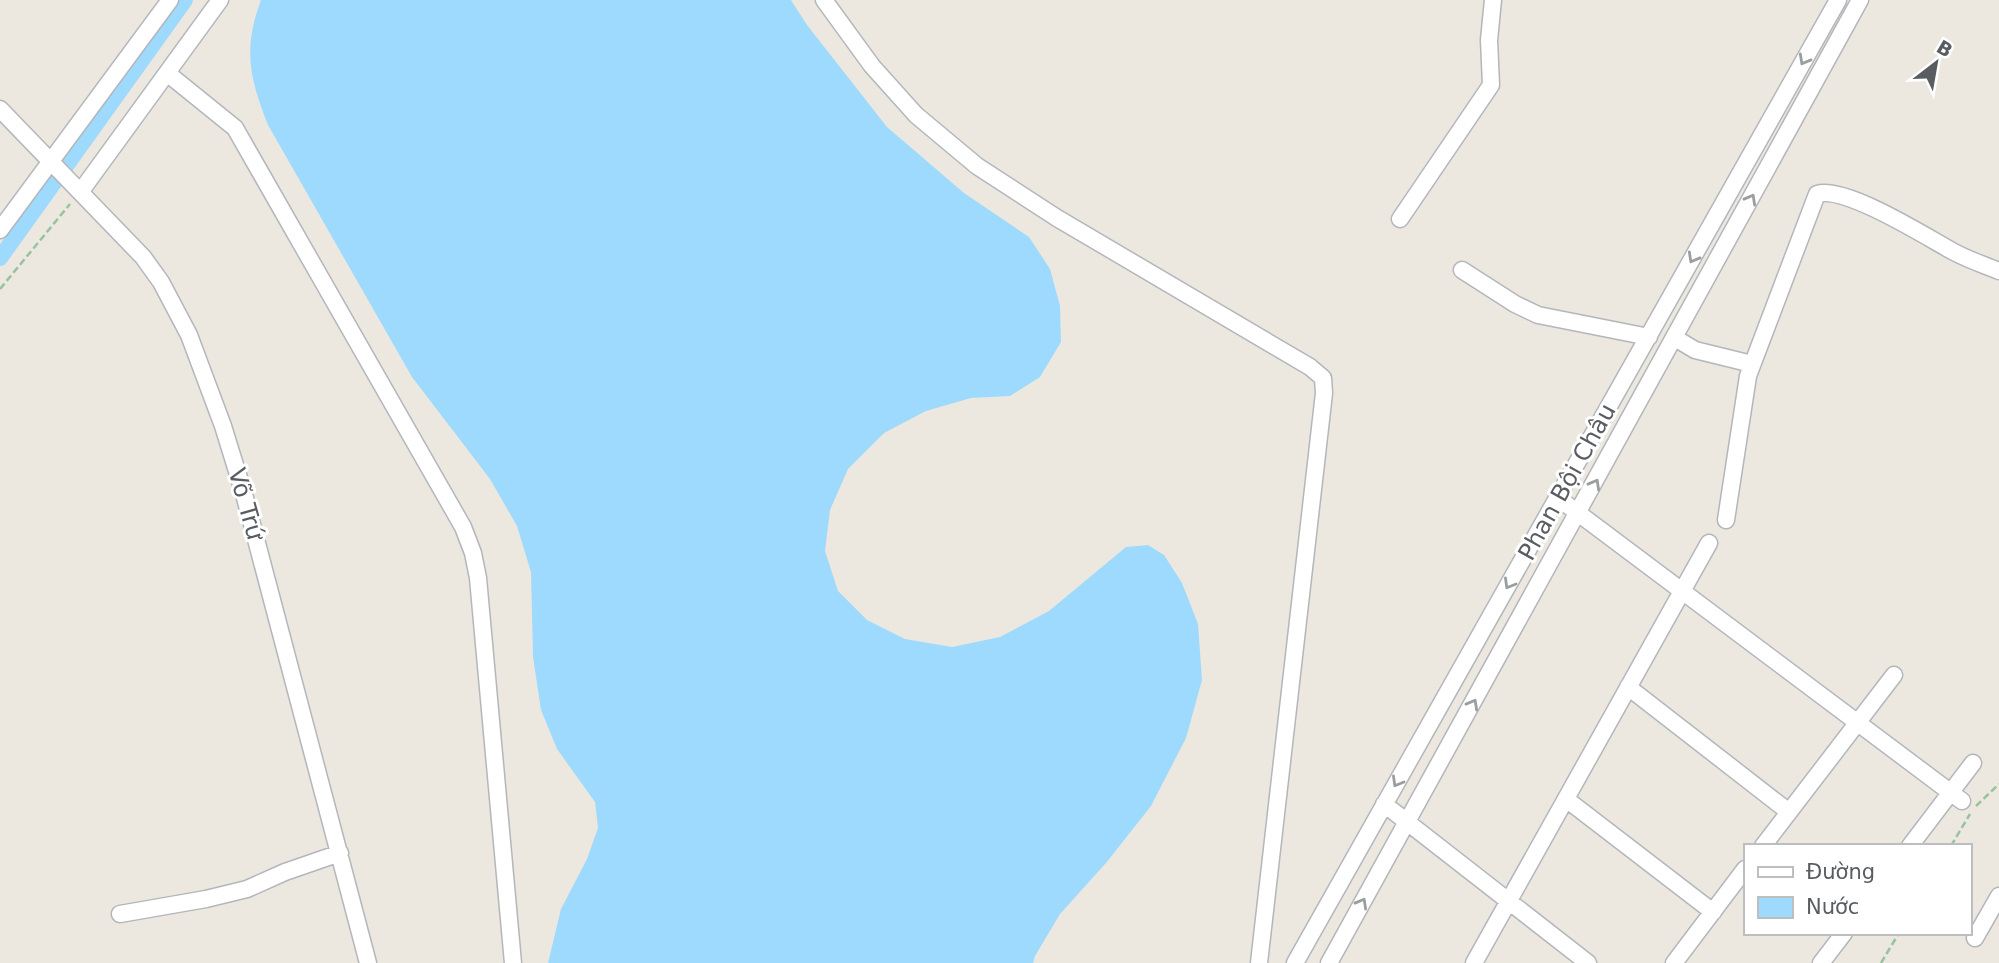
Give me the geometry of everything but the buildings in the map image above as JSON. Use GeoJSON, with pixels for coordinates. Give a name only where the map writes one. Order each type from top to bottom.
{"type":"FeatureCollection","features":[{"type":"Feature","properties":{"kind":"street"},"geometry":{"type":"LineString","coordinates":[[0,230],[170,0]]}},
{"type":"Feature","properties":{"kind":"street"},"geometry":{"type":"LineString","coordinates":[[82,191],[220,0]]}},
{"type":"Feature","properties":{"kind":"street"},"geometry":{"type":"LineString","coordinates":[[824,0],[872,66],[916,115],[977,166],[1057,218],[1310,367],[1323,378],[1324,393],[1259,963]]}},
{"type":"Feature","properties":{"kind":"street"},"geometry":{"type":"LineString","coordinates":[[1400,219],[1491,85],[1489,40],[1493,0]]}},
{"type":"Feature","properties":{"kind":"street","name":"Phan Bội Châu"},"geometry":{"type":"LineString","coordinates":[[1295,963],[1838,0]]}},
{"type":"Feature","properties":{"kind":"street","name":"Phan Bội Châu"},"geometry":{"type":"LineString","coordinates":[[1329,963],[1860,0]]}},
{"type":"Feature","properties":{"kind":"street"},"geometry":{"type":"LineString","coordinates":[[167,73],[235,128],[463,527],[473,553],[478,578],[513,963]]}},
{"type":"Feature","properties":{"kind":"street","name":"Võ Trứ"},"geometry":{"type":"LineString","coordinates":[[0,109],[143,257],[168,294],[189,335],[223,426],[244,494],[368,963]]}},
{"type":"Feature","properties":{"kind":"street"},"geometry":{"type":"LineString","coordinates":[[1726,520],[1752,364],[1814,199],[1821,193],[1830,193],[1880,211],[1955,252],[1999,271]]}},
{"type":"Feature","properties":{"kind":"street"},"geometry":{"type":"LineString","coordinates":[[1462,270],[1515,304],[1538,315],[1649,337]]}},
{"type":"Feature","properties":{"kind":"street"},"geometry":{"type":"LineString","coordinates":[[1675,338],[1695,351],[1752,364]]}},
{"type":"Feature","properties":{"kind":"street"},"geometry":{"type":"LineString","coordinates":[[1558,498],[1956,797]]}},
{"type":"Feature","properties":{"kind":"street"},"geometry":{"type":"LineString","coordinates":[[1474,963],[1709,543]]}},
{"type":"Feature","properties":{"kind":"street"},"geometry":{"type":"LineString","coordinates":[[1765,844],[1894,674]]}},
{"type":"Feature","properties":{"kind":"street"},"geometry":{"type":"LineString","coordinates":[[1629,687],[1790,812]]}},
{"type":"Feature","properties":{"kind":"street"},"geometry":{"type":"LineString","coordinates":[[1912,844],[1956,797],[1973,763]]}},
{"type":"Feature","properties":{"kind":"street"},"geometry":{"type":"LineString","coordinates":[[1566,799],[1713,912]]}},
{"type":"Feature","properties":{"kind":"street"},"geometry":{"type":"LineString","coordinates":[[1384,804],[1588,963]]}},
{"type":"Feature","properties":{"kind":"street"},"geometry":{"type":"LineString","coordinates":[[120,914],[206,899],[247,888],[340,853]]}},
{"type":"Feature","properties":{"kind":"street"},"geometry":{"type":"LineString","coordinates":[[1674,963],[1744,871]]}},
{"type":"Feature","properties":{"kind":"street"},"geometry":{"type":"LineString","coordinates":[[1975,938],[1999,896]]}},
{"type":"Feature","properties":{"kind":"street"},"geometry":{"type":"LineString","coordinates":[[1821,963],[1842,935]]}},
{"type":"Feature","properties":{"kind":"path"},"geometry":{"type":"LineString","coordinates":[[0,289],[82,191]]}},
{"type":"Feature","properties":{"kind":"path"},"geometry":{"type":"LineString","coordinates":[[1881,963],[1898,935]]}},
{"type":"Feature","properties":{"kind":"water"},"geometry":{"type":"Polygon","coordinates":[[[261,0],[791,0],[807,25],[887,127],[964,193],[1029,237],[1050,269],[1060,306],[1061,342],[1040,377],[1010,396],[971,398],[926,411],[884,433],[848,469],[830,510],[825,551],[838,591],[867,620],[905,639],[952,647],[1000,637],[1049,611],[1126,547],[1148,545],[1164,555],[1182,583],[1198,624],[1202,680],[1186,738],[1151,806],[1106,863],[1060,914],[1033,963],[548,963],[561,909],[587,859],[598,828],[595,802],[557,749],[541,710],[533,657],[531,572],[517,526],[490,479],[412,377],[268,125],[256,92],[250,48],[261,0]]]}},
{"type":"Feature","properties":{"kind":"waterway"},"geometry":{"type":"LineString","coordinates":[[0,258],[185,0]]}}]}
